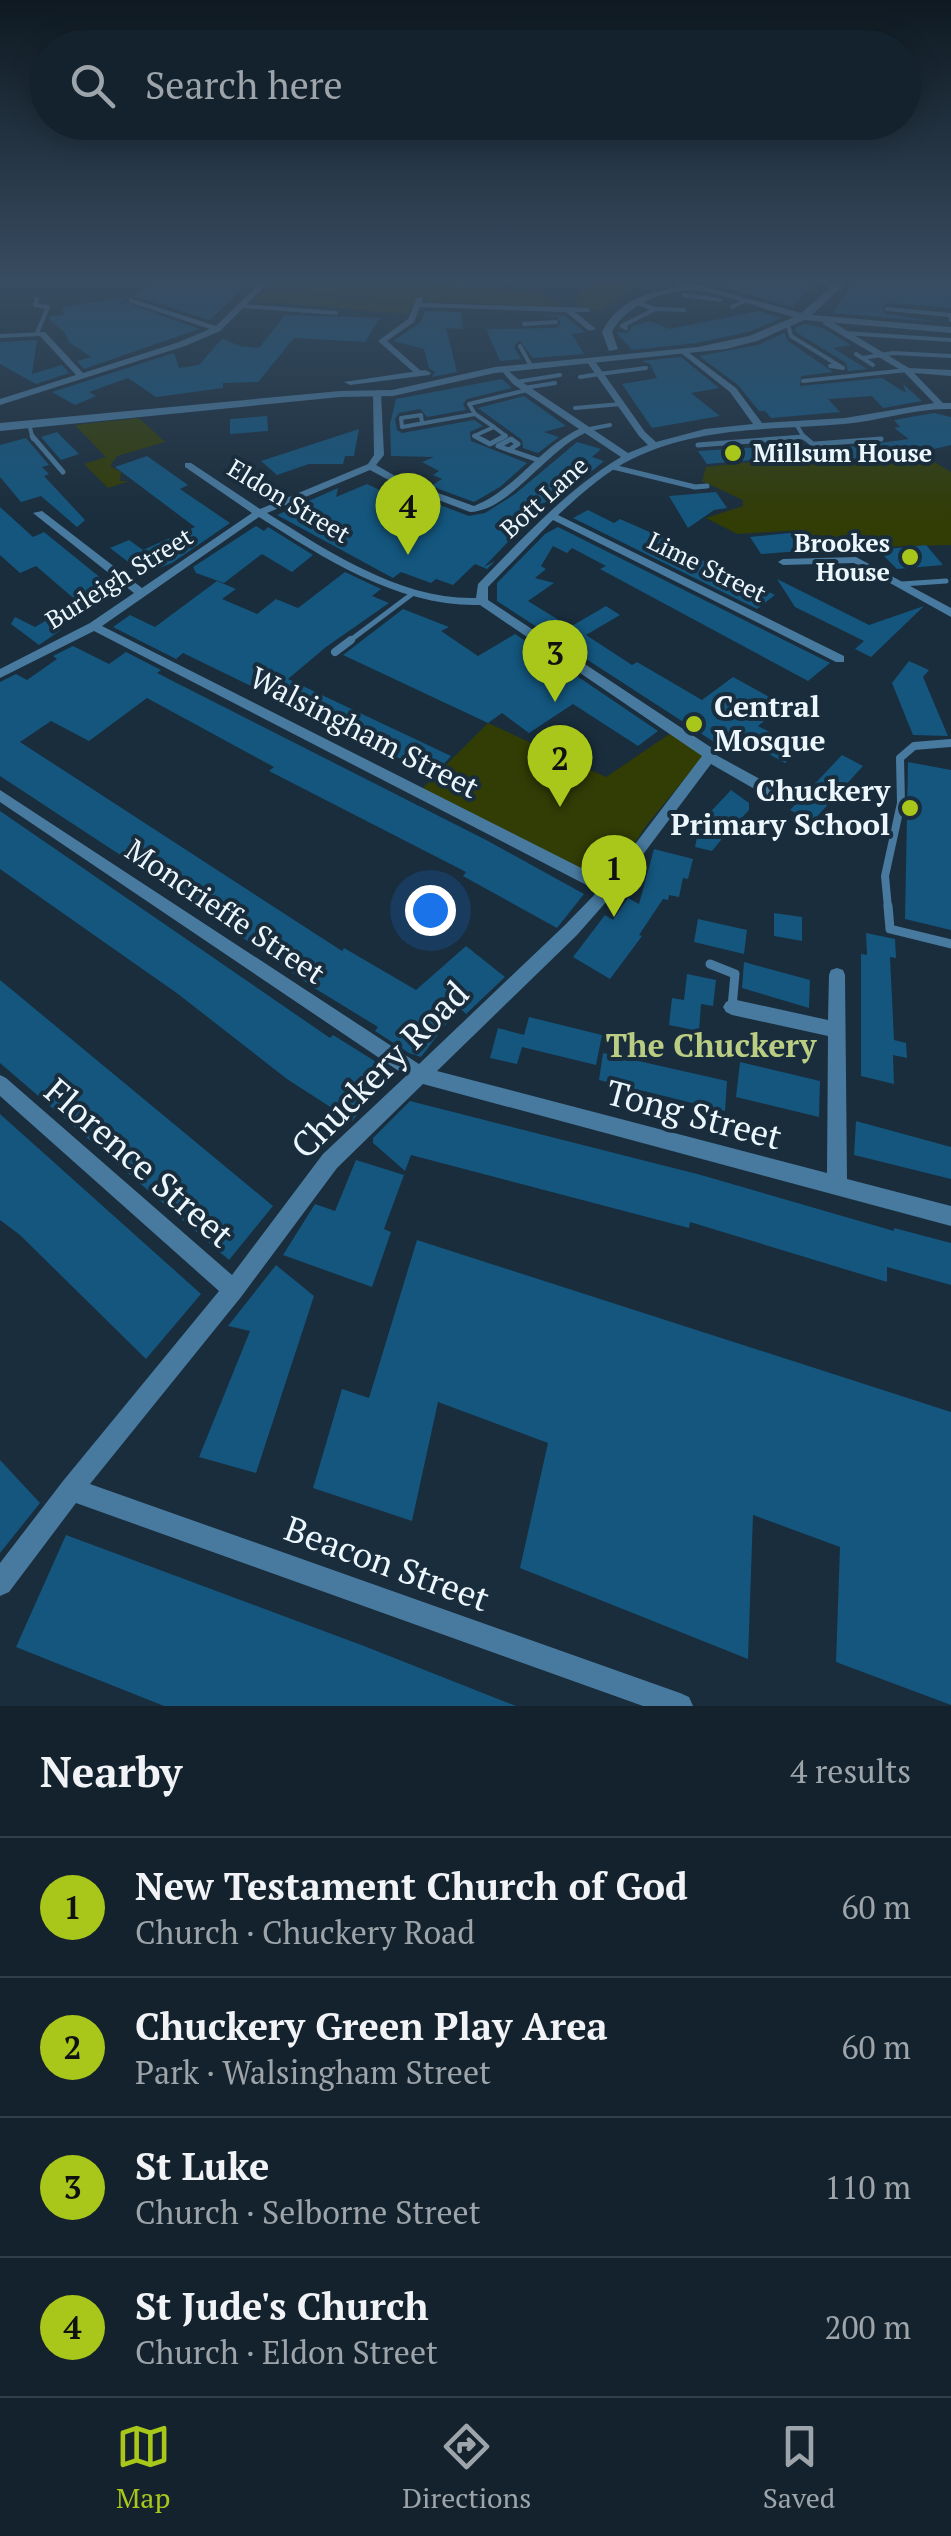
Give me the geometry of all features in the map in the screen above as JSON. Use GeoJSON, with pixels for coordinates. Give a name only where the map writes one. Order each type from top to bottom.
{"type":"FeatureCollection","features":[{"type":"Feature","properties":{"kind":"street"},"geometry":{"type":"LineString","coordinates":[[66,361],[80,374]]}},
{"type":"Feature","properties":{"kind":"street"},"geometry":{"type":"LineString","coordinates":[[0,402],[126,361]]}},
{"type":"Feature","properties":{"kind":"street"},"geometry":{"type":"LineString","coordinates":[[404,361],[418,373]]}},
{"type":"Feature","properties":{"kind":"street"},"geometry":{"type":"LineString","coordinates":[[596,370],[603,361]]}},
{"type":"Feature","properties":{"kind":"street"},"geometry":{"type":"LineString","coordinates":[[0,416],[375,388],[402,390],[499,370],[531,366],[596,370],[631,361]]}},
{"type":"Feature","properties":{"kind":"street"},"geometry":{"type":"LineString","coordinates":[[697,361],[733,390],[760,427]]}},
{"type":"Feature","properties":{"kind":"street"},"geometry":{"type":"LineString","coordinates":[[891,361],[945,405]]}},
{"type":"Feature","properties":{"kind":"street"},"geometry":{"type":"LineString","coordinates":[[0,427],[375,388],[394,376],[418,373],[499,370]]}},
{"type":"Feature","properties":{"kind":"street","name":"Bott Lane"},"geometry":{"type":"LineString","coordinates":[[482,601],[482,586],[553,516],[627,458],[499,370]]}},
{"type":"Feature","properties":{"kind":"street"},"geometry":{"type":"LineString","coordinates":[[596,370],[655,446]]}},
{"type":"Feature","properties":{"kind":"street"},"geometry":{"type":"LineString","coordinates":[[906,370],[951,373]]}},
{"type":"Feature","properties":{"kind":"street"},"geometry":{"type":"LineString","coordinates":[[379,412],[402,390],[405,381],[394,376]]}},
{"type":"Feature","properties":{"kind":"street"},"geometry":{"type":"LineString","coordinates":[[375,388],[379,455],[371,466],[399,482],[467,509],[482,508],[558,441],[584,430]]}},
{"type":"Feature","properties":{"kind":"street"},"geometry":{"type":"LineString","coordinates":[[627,458],[687,436],[872,418],[945,405]]}},
{"type":"Feature","properties":{"kind":"street","name":"Eldon Street"},"geometry":{"type":"LineString","coordinates":[[188,465],[257,514],[412,594],[453,604],[482,601]]}},
{"type":"Feature","properties":{"kind":"street","name":"Burleigh Street"},"geometry":{"type":"LineString","coordinates":[[0,674],[94,626],[257,514],[371,466]]}},
{"type":"Feature","properties":{"kind":"street"},"geometry":{"type":"LineString","coordinates":[[38,513],[142,594]]}},
{"type":"Feature","properties":{"kind":"street","name":"Lime Street"},"geometry":{"type":"LineString","coordinates":[[553,516],[840,659]]}},
{"type":"Feature","properties":{"kind":"street"},"geometry":{"type":"LineString","coordinates":[[782,562],[856,560],[951,613]]}},
{"type":"Feature","properties":{"kind":"street"},"geometry":{"type":"LineString","coordinates":[[482,601],[710,753],[710,758],[761,778],[775,794]]}},
{"type":"Feature","properties":{"kind":"street","name":"Walsingham Street"},"geometry":{"type":"LineString","coordinates":[[94,626],[609,889]]}},
{"type":"Feature","properties":{"kind":"street","name":"Chuckery Road"},"geometry":{"type":"LineString","coordinates":[[0,1583],[71,1489],[234,1290],[330,1161],[526,976],[609,889],[710,758]]}},
{"type":"Feature","properties":{"kind":"street","name":"Moncrieffe Street"},"geometry":{"type":"LineString","coordinates":[[0,795],[420,1075]]}},
{"type":"Feature","properties":{"kind":"street"},"geometry":{"type":"LineString","coordinates":[[837,975],[837,1186]]}},
{"type":"Feature","properties":{"kind":"street"},"geometry":{"type":"LineString","coordinates":[[732,1007],[838,1030]]}},
{"type":"Feature","properties":{"kind":"street","name":"Tong Street"},"geometry":{"type":"LineString","coordinates":[[420,1075],[951,1216]]}},
{"type":"Feature","properties":{"kind":"street","name":"Florence Street"},"geometry":{"type":"LineString","coordinates":[[0,1084],[234,1290]]}},
{"type":"Feature","properties":{"kind":"street","name":"Beacon Street"},"geometry":{"type":"LineString","coordinates":[[71,1489],[680,1706]]}},
{"type":"Feature","properties":{"kind":"lane"},"geometry":{"type":"LineString","coordinates":[[528,361],[531,366]]}},
{"type":"Feature","properties":{"kind":"lane"},"geometry":{"type":"LineString","coordinates":[[832,361],[838,365]]}},
{"type":"Feature","properties":{"kind":"lane"},"geometry":{"type":"LineString","coordinates":[[867,361],[873,365]]}},
{"type":"Feature","properties":{"kind":"lane"},"geometry":{"type":"LineString","coordinates":[[580,376],[596,370],[646,368]]}},
{"type":"Feature","properties":{"kind":"lane"},"geometry":{"type":"LineString","coordinates":[[803,381],[906,370]]}},
{"type":"Feature","properties":{"kind":"lane"},"geometry":{"type":"LineString","coordinates":[[814,372],[823,379]]}},
{"type":"Feature","properties":{"kind":"lane"},"geometry":{"type":"LineString","coordinates":[[494,427],[474,436],[490,444],[506,436],[494,427],[475,414],[469,404],[560,375]]}},
{"type":"Feature","properties":{"kind":"lane"},"geometry":{"type":"LineString","coordinates":[[522,386],[555,383]]}},
{"type":"Feature","properties":{"kind":"lane"},"geometry":{"type":"LineString","coordinates":[[575,408],[621,404]]}},
{"type":"Feature","properties":{"kind":"lane"},"geometry":{"type":"LineString","coordinates":[[422,423],[475,414]]}},
{"type":"Feature","properties":{"kind":"lane"},"geometry":{"type":"LineString","coordinates":[[29,424],[32,438],[63,472]]}},
{"type":"Feature","properties":{"kind":"lane"},"geometry":{"type":"LineString","coordinates":[[796,424],[803,437],[822,452]]}},
{"type":"Feature","properties":{"kind":"lane"},"geometry":{"type":"LineString","coordinates":[[584,430],[610,426]]}},
{"type":"Feature","properties":{"kind":"lane"},"geometry":{"type":"LineString","coordinates":[[698,445],[803,437]]}},
{"type":"Feature","properties":{"kind":"lane"},"geometry":{"type":"LineString","coordinates":[[815,444],[881,439]]}},
{"type":"Feature","properties":{"kind":"lane"},"geometry":{"type":"LineString","coordinates":[[509,450],[538,460]]}},
{"type":"Feature","properties":{"kind":"lane"},"geometry":{"type":"LineString","coordinates":[[612,467],[706,486]]}},
{"type":"Feature","properties":{"kind":"lane"},"geometry":{"type":"LineString","coordinates":[[686,485],[696,474]]}},
{"type":"Feature","properties":{"kind":"lane"},"geometry":{"type":"LineString","coordinates":[[902,584],[946,581]]}},
{"type":"Feature","properties":{"kind":"lane"},"geometry":{"type":"LineString","coordinates":[[334,652],[412,594]]}},
{"type":"Feature","properties":{"kind":"lane"},"geometry":{"type":"LineString","coordinates":[[949,744],[914,746],[900,758],[901,802],[885,876],[890,929],[951,944]]}},
{"type":"Feature","properties":{"kind":"lane"},"geometry":{"type":"LineString","coordinates":[[710,964],[735,974],[732,1007]]}},
{"type":"Feature","properties":{"kind":"green space"},"geometry":{"type":"Polygon","coordinates":[[[139,418],[165,442],[117,456],[110,466],[121,472],[120,481],[129,481],[108,488],[84,464],[106,457],[75,425],[139,418]]]}},
{"type":"Feature","properties":{"kind":"green space"},"geometry":{"type":"Polygon","coordinates":[[[829,454],[843,465],[926,457],[951,472],[951,545],[873,547],[868,555],[837,549],[803,530],[737,534],[706,518],[743,506],[743,500],[702,481],[706,467],[829,454]]]}},
{"type":"Feature","properties":{"kind":"green space"},"geometry":{"type":"Polygon","coordinates":[[[488,723],[606,777],[671,733],[704,755],[646,826],[608,883],[422,789],[488,723]]]}},
{"type":"Feature","properties":{"kind":"building"},"geometry":{"type":"Polygon","coordinates":[[[0,361],[34,361],[32,374],[62,365],[69,373],[36,384],[0,361]]]}},
{"type":"Feature","properties":{"kind":"building"},"geometry":{"type":"Polygon","coordinates":[[[78,361],[108,361],[84,369],[78,361]]]}},
{"type":"Feature","properties":{"kind":"building"},"geometry":{"type":"Polygon","coordinates":[[[150,361],[177,361],[179,368],[199,365],[203,361],[275,361],[258,382],[223,383],[223,388],[156,397],[128,378],[89,392],[96,396],[75,405],[52,392],[150,361]]]}},
{"type":"Feature","properties":{"kind":"building"},"geometry":{"type":"Polygon","coordinates":[[[427,361],[454,361],[457,372],[432,377],[435,372],[427,361]]]}},
{"type":"Feature","properties":{"kind":"building"},"geometry":{"type":"Polygon","coordinates":[[[642,361],[685,361],[719,388],[691,393],[720,416],[652,428],[622,384],[657,378],[650,364],[642,361]]]}},
{"type":"Feature","properties":{"kind":"building"},"geometry":{"type":"Polygon","coordinates":[[[705,361],[816,361],[833,372],[801,376],[800,386],[882,378],[906,393],[903,384],[922,401],[883,408],[872,396],[828,399],[840,412],[771,418],[765,411],[759,411],[738,385],[705,361]]]}},
{"type":"Feature","properties":{"kind":"building"},"geometry":{"type":"Polygon","coordinates":[[[842,361],[853,361],[867,369],[848,371],[842,361]]]}},
{"type":"Feature","properties":{"kind":"building"},"geometry":{"type":"Polygon","coordinates":[[[502,379],[512,388],[467,399],[463,404],[466,410],[427,417],[420,409],[399,413],[395,419],[397,430],[402,433],[474,420],[483,426],[470,432],[471,441],[527,463],[500,487],[474,502],[431,486],[442,479],[433,475],[439,471],[422,462],[434,457],[391,456],[390,424],[396,399],[502,379]]]}},
{"type":"Feature","properties":{"kind":"building"},"geometry":{"type":"Polygon","coordinates":[[[524,396],[566,426],[544,432],[559,437],[538,453],[523,448],[522,440],[478,408],[524,396]]]}},
{"type":"Feature","properties":{"kind":"building"},"geometry":{"type":"Polygon","coordinates":[[[934,413],[951,417],[951,445],[908,455],[845,461],[833,449],[909,439],[894,428],[900,427],[894,420],[934,413]]]}},
{"type":"Feature","properties":{"kind":"building"},"geometry":{"type":"Polygon","coordinates":[[[267,416],[268,431],[230,434],[230,419],[267,416]]]}},
{"type":"Feature","properties":{"kind":"building"},"geometry":{"type":"Polygon","coordinates":[[[359,429],[354,456],[345,456],[343,464],[309,464],[277,475],[261,461],[359,429]]]}},
{"type":"Feature","properties":{"kind":"building"},"geometry":{"type":"Polygon","coordinates":[[[57,432],[79,454],[61,460],[41,437],[57,432]]]}},
{"type":"Feature","properties":{"kind":"building"},"geometry":{"type":"Polygon","coordinates":[[[26,438],[49,465],[42,467],[49,474],[44,476],[85,520],[77,527],[41,496],[21,502],[0,477],[0,445],[26,438]]]}},
{"type":"Feature","properties":{"kind":"building"},"geometry":{"type":"Polygon","coordinates":[[[577,442],[601,449],[592,457],[604,461],[570,489],[560,487],[484,567],[495,561],[487,569],[475,564],[453,585],[436,579],[431,583],[401,572],[393,578],[277,515],[338,488],[336,497],[367,484],[405,502],[416,496],[469,516],[485,513],[515,494],[577,442]]]}},
{"type":"Feature","properties":{"kind":"building","name":"Millsum House"},"geometry":{"type":"Polygon","coordinates":[[[760,447],[774,458],[707,464],[698,451],[760,447]]]}},
{"type":"Feature","properties":{"kind":"building"},"geometry":{"type":"Polygon","coordinates":[[[147,456],[188,485],[180,489],[230,523],[172,563],[144,574],[110,548],[129,540],[143,550],[195,527],[115,467],[147,456]]]}},
{"type":"Feature","properties":{"kind":"building"},"geometry":{"type":"Polygon","coordinates":[[[716,492],[727,508],[714,510],[688,528],[669,496],[716,492]]]}},
{"type":"Feature","properties":{"kind":"building"},"geometry":{"type":"Polygon","coordinates":[[[0,507],[33,537],[44,532],[118,592],[85,608],[36,566],[20,573],[0,555],[0,507]]]}},
{"type":"Feature","properties":{"kind":"building"},"geometry":{"type":"Polygon","coordinates":[[[588,510],[670,541],[666,543],[775,595],[757,609],[573,518],[588,510]]]}},
{"type":"Feature","properties":{"kind":"building"},"geometry":{"type":"Polygon","coordinates":[[[256,526],[264,531],[268,527],[313,555],[292,572],[262,554],[224,583],[196,573],[193,567],[256,526]]]}},
{"type":"Feature","properties":{"kind":"building"},"geometry":{"type":"Polygon","coordinates":[[[558,527],[830,663],[808,681],[600,569],[606,566],[572,548],[567,553],[553,546],[541,566],[546,569],[535,578],[554,583],[528,601],[570,627],[606,606],[620,615],[586,635],[632,665],[637,662],[702,700],[733,677],[784,705],[758,726],[800,748],[785,763],[742,739],[728,751],[497,601],[497,583],[545,534],[558,527]]]}},
{"type":"Feature","properties":{"kind":"building"},"geometry":{"type":"Polygon","coordinates":[[[800,532],[813,550],[761,554],[750,537],[800,532]]]}},
{"type":"Feature","properties":{"kind":"building","name":"Brookes House"},"geometry":{"type":"Polygon","coordinates":[[[926,545],[943,565],[897,569],[878,550],[926,545]]]}},
{"type":"Feature","properties":{"kind":"building"},"geometry":{"type":"Polygon","coordinates":[[[345,572],[381,589],[372,596],[389,603],[288,679],[451,756],[434,775],[183,653],[176,659],[113,627],[130,615],[155,627],[217,581],[236,589],[222,599],[257,614],[276,599],[298,608],[345,572]]]}},
{"type":"Feature","properties":{"kind":"building"},"geometry":{"type":"Polygon","coordinates":[[[777,579],[869,625],[924,606],[871,657],[855,649],[864,641],[795,607],[777,579]]]}},
{"type":"Feature","properties":{"kind":"building"},"geometry":{"type":"Polygon","coordinates":[[[403,609],[449,627],[441,631],[478,656],[515,634],[658,731],[638,746],[573,704],[529,733],[502,713],[488,723],[343,655],[403,609]]]}},
{"type":"Feature","properties":{"kind":"building"},"geometry":{"type":"Polygon","coordinates":[[[15,617],[35,627],[47,620],[61,630],[39,645],[11,624],[15,617]]]}},
{"type":"Feature","properties":{"kind":"building"},"geometry":{"type":"Polygon","coordinates":[[[73,646],[109,664],[126,652],[161,670],[157,673],[584,894],[557,928],[463,876],[466,872],[269,771],[274,767],[147,698],[89,741],[51,721],[20,742],[342,951],[344,948],[416,990],[466,946],[505,977],[466,1014],[459,1007],[421,1057],[409,1053],[375,1031],[378,1027],[0,776],[0,682],[16,674],[27,680],[57,659],[53,656],[73,646]]]}},
{"type":"Feature","properties":{"kind":"building"},"geometry":{"type":"Polygon","coordinates":[[[909,661],[929,670],[923,677],[948,736],[913,735],[892,683],[909,661]]]}},
{"type":"Feature","properties":{"kind":"building"},"geometry":{"type":"Polygon","coordinates":[[[842,755],[863,766],[812,822],[790,810],[842,755]]]}},
{"type":"Feature","properties":{"kind":"building"},"geometry":{"type":"Polygon","coordinates":[[[908,762],[951,770],[951,930],[905,919],[908,762]]]}},
{"type":"Feature","properties":{"kind":"building"},"geometry":{"type":"Polygon","coordinates":[[[731,790],[749,803],[749,810],[736,824],[726,818],[721,840],[712,851],[695,847],[700,823],[731,790]]]}},
{"type":"Feature","properties":{"kind":"building"},"geometry":{"type":"Polygon","coordinates":[[[0,811],[330,1038],[333,1035],[394,1073],[352,1121],[287,1079],[178,994],[0,869],[0,811]]]}},
{"type":"Feature","properties":{"kind":"building"},"geometry":{"type":"Polygon","coordinates":[[[654,849],[693,859],[688,879],[683,878],[679,897],[669,895],[668,900],[663,899],[610,979],[573,957],[605,915],[613,920],[628,898],[639,904],[654,849]]]}},
{"type":"Feature","properties":{"kind":"building"},"geometry":{"type":"Polygon","coordinates":[[[774,913],[802,917],[802,941],[774,936],[774,913]]]}},
{"type":"Feature","properties":{"kind":"building"},"geometry":{"type":"Polygon","coordinates":[[[698,919],[747,930],[744,954],[694,942],[698,919]]]}},
{"type":"Feature","properties":{"kind":"building"},"geometry":{"type":"Polygon","coordinates":[[[866,933],[895,939],[896,958],[890,957],[894,1040],[906,1043],[907,1058],[893,1055],[894,1084],[861,1076],[861,954],[867,955],[866,933]]]}},
{"type":"Feature","properties":{"kind":"building"},"geometry":{"type":"Polygon","coordinates":[[[744,962],[810,980],[809,1008],[742,988],[744,962]]]}},
{"type":"Feature","properties":{"kind":"building"},"geometry":{"type":"Polygon","coordinates":[[[687,974],[716,980],[713,1006],[701,1004],[699,1031],[669,1025],[672,998],[684,1000],[687,974]]]}},
{"type":"Feature","properties":{"kind":"building"},"geometry":{"type":"Polygon","coordinates":[[[0,980],[273,1206],[229,1260],[0,1063],[0,980]]]}},
{"type":"Feature","properties":{"kind":"building"},"geometry":{"type":"Polygon","coordinates":[[[529,1017],[602,1035],[596,1065],[522,1047],[517,1064],[490,1058],[498,1028],[524,1035],[529,1017]]]}},
{"type":"Feature","properties":{"kind":"building"},"geometry":{"type":"Polygon","coordinates":[[[603,1053],[727,1081],[725,1111],[599,1080],[603,1053]]]}},
{"type":"Feature","properties":{"kind":"building"},"geometry":{"type":"Polygon","coordinates":[[[740,1062],[820,1081],[819,1117],[736,1097],[740,1062]]]}},
{"type":"Feature","properties":{"kind":"building"},"geometry":{"type":"Polygon","coordinates":[[[410,1101],[951,1243],[951,1285],[887,1267],[887,1282],[690,1222],[689,1228],[411,1155],[405,1171],[373,1143],[373,1138],[410,1101]]]}},
{"type":"Feature","properties":{"kind":"building"},"geometry":{"type":"Polygon","coordinates":[[[0,1114],[201,1294],[146,1359],[0,1220],[0,1114]]]}},
{"type":"Feature","properties":{"kind":"building"},"geometry":{"type":"Polygon","coordinates":[[[856,1121],[951,1147],[951,1179],[854,1155],[856,1121]]]}},
{"type":"Feature","properties":{"kind":"building"},"geometry":{"type":"Polygon","coordinates":[[[356,1160],[404,1175],[384,1229],[391,1232],[372,1287],[283,1255],[315,1204],[335,1211],[356,1160]]]}},
{"type":"Feature","properties":{"kind":"building"},"geometry":{"type":"Polygon","coordinates":[[[417,1240],[951,1412],[951,1705],[836,1662],[840,1547],[753,1515],[748,1659],[520,1568],[548,1443],[438,1402],[412,1521],[313,1488],[342,1389],[369,1398],[417,1240]]]}},
{"type":"Feature","properties":{"kind":"building"},"geometry":{"type":"Polygon","coordinates":[[[276,1265],[314,1296],[256,1473],[199,1457],[250,1331],[228,1326],[276,1265]]]}},
{"type":"Feature","properties":{"kind":"building"},"geometry":{"type":"Polygon","coordinates":[[[0,1460],[40,1503],[0,1553],[0,1460]]]}},
{"type":"Feature","properties":{"kind":"building"},"geometry":{"type":"Polygon","coordinates":[[[66,1535],[516,1706],[164,1706],[16,1647],[66,1535]]]}},
{"type":"Feature","properties":{"kind":"place","name":"Millsum House"},"geometry":{"type":"Point","coordinates":[733,453]}},
{"type":"Feature","properties":{"kind":"place","name":"St Jude's Church"},"geometry":{"type":"Point","coordinates":[408,555]}},
{"type":"Feature","properties":{"kind":"place","name":"Brookes House"},"geometry":{"type":"Point","coordinates":[910,557]}},
{"type":"Feature","properties":{"kind":"place","name":"St Luke"},"geometry":{"type":"Point","coordinates":[555,702]}},
{"type":"Feature","properties":{"kind":"place","name":"Central Mosque"},"geometry":{"type":"Point","coordinates":[694,724]}},
{"type":"Feature","properties":{"kind":"place","name":"Chuckery Green Play Area"},"geometry":{"type":"Point","coordinates":[560,807]}},
{"type":"Feature","properties":{"kind":"place","name":"Chuckery Primary School"},"geometry":{"type":"Point","coordinates":[910,808]}},
{"type":"Feature","properties":{"kind":"place","name":"New Testament Church of God"},"geometry":{"type":"Point","coordinates":[614,917]}},
{"type":"Feature","properties":{"kind":"district","name":"The Chuckery"},"geometry":{"type":"Point","coordinates":[711,1046]}}]}
